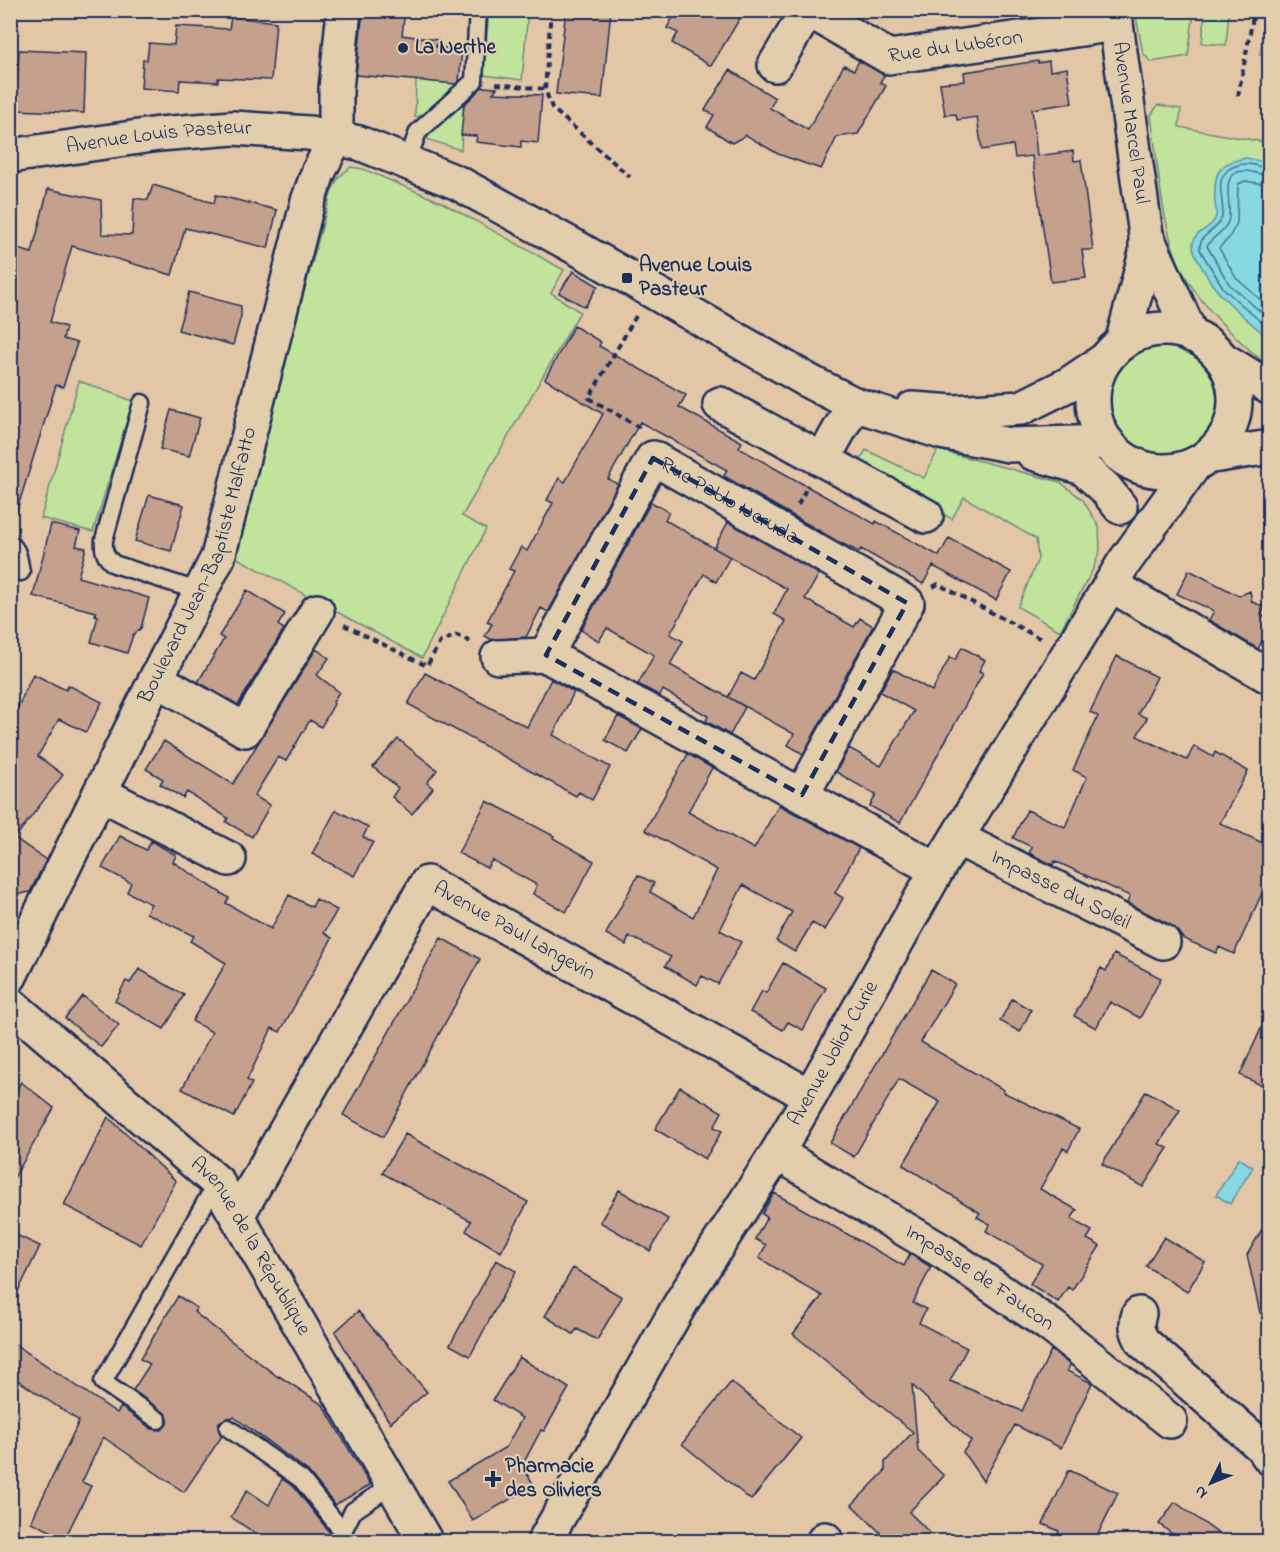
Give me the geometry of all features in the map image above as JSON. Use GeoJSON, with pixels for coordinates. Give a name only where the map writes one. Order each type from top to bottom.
{"type":"FeatureCollection","features":[{"type":"Feature","properties":{"kind":"street"},"geometry":{"type":"LineString","coordinates":[[336,137],[336,89],[344,10]]}},
{"type":"Feature","properties":{"kind":"street"},"geometry":{"type":"LineString","coordinates":[[776,65],[808,10]]}},
{"type":"Feature","properties":{"kind":"street","name":"Rue du Lubéron"},"geometry":{"type":"LineString","coordinates":[[808,10],[889,57],[1115,17]]}},
{"type":"Feature","properties":{"kind":"street","name":"Avenue Marcel Paul"},"geometry":{"type":"LineString","coordinates":[[1114,351],[1146,253],[1146,235],[1115,17]]}},
{"type":"Feature","properties":{"kind":"street","name":"Avenue Louis Pasteur"},"geometry":{"type":"LineString","coordinates":[[10,156],[159,134],[233,128],[336,137],[359,142],[458,183],[854,404],[941,432],[1010,445],[1083,468],[1105,488],[1120,507]]}},
{"type":"Feature","properties":{"kind":"street","name":"Boulevard Jean-Baptiste Malfatto"},"geometry":{"type":"LineString","coordinates":[[10,976],[218,557],[308,201],[318,172],[336,137]]}},
{"type":"Feature","properties":{"kind":"street","name":"Avenue Marcel Paul"},"geometry":{"type":"LineString","coordinates":[[1146,235],[1191,334]]}},
{"type":"Feature","properties":{"kind":"street"},"geometry":{"type":"LineString","coordinates":[[1269,388],[1224,360],[1191,334],[1155,329],[1143,332],[1114,351],[1096,381],[1093,404],[1098,427],[1112,448],[1129,462],[1154,471],[1175,470],[1201,461],[1269,447]]}},
{"type":"Feature","properties":{"kind":"street","name":"Avenue Louis Pasteur"},"geometry":{"type":"LineString","coordinates":[[854,404],[954,412],[1021,408],[1069,384],[1114,351]]}},
{"type":"Feature","properties":{"kind":"street"},"geometry":{"type":"LineString","coordinates":[[1201,461],[1217,448],[1230,428],[1235,404],[1232,379],[1224,360]]}},
{"type":"Feature","properties":{"kind":"street"},"geometry":{"type":"LineString","coordinates":[[720,404],[926,516]]}},
{"type":"Feature","properties":{"kind":"street"},"geometry":{"type":"LineString","coordinates":[[823,459],[854,404]]}},
{"type":"Feature","properties":{"kind":"street","name":"Avenue Louis Pasteur"},"geometry":{"type":"LineString","coordinates":[[1010,445],[1112,448]]}},
{"type":"Feature","properties":{"kind":"street"},"geometry":{"type":"LineString","coordinates":[[1112,448],[1120,507],[1117,574],[1269,677]]}},
{"type":"Feature","properties":{"kind":"street","name":"Rue Pablo Neruda"},"geometry":{"type":"LineString","coordinates":[[546,655],[653,458],[907,603]]}},
{"type":"Feature","properties":{"kind":"street","name":"Avenue Joliot Curie"},"geometry":{"type":"LineString","coordinates":[[544,1542],[681,1301],[777,1153],[937,870],[1117,574],[1201,461]]}},
{"type":"Feature","properties":{"kind":"street"},"geometry":{"type":"LineString","coordinates":[[802,795],[907,603]]}},
{"type":"Feature","properties":{"kind":"street"},"geometry":{"type":"LineString","coordinates":[[156,678],[244,730],[317,611]]}},
{"type":"Feature","properties":{"kind":"street"},"geometry":{"type":"LineString","coordinates":[[498,657],[546,655],[937,870]]}},
{"type":"Feature","properties":{"kind":"street"},"geometry":{"type":"LineString","coordinates":[[100,793],[229,859]]}},
{"type":"Feature","properties":{"kind":"street","name":"Impasse du Soleil"},"geometry":{"type":"LineString","coordinates":[[957,838],[1163,942]]}},
{"type":"Feature","properties":{"kind":"street","name":"Avenue Paul Langevin"},"geometry":{"type":"LineString","coordinates":[[237,1216],[427,883],[810,1096]]}},
{"type":"Feature","properties":{"kind":"street","name":"Avenue de la République"},"geometry":{"type":"LineString","coordinates":[[10,1004],[217,1182],[426,1542]]}},
{"type":"Feature","properties":{"kind":"street","name":"Impasse de Faucon"},"geometry":{"type":"LineString","coordinates":[[777,1153],[945,1253],[1051,1326],[1170,1421]]}},
{"type":"Feature","properties":{"kind":"street"},"geometry":{"type":"LineString","coordinates":[[1139,1314],[1136,1323],[1138,1334],[1143,1342],[1262,1447],[1269,1458]]}},
{"type":"Feature","properties":{"kind":"lane"},"geometry":{"type":"LineString","coordinates":[[407,161],[417,132],[474,81],[478,10]]}},
{"type":"Feature","properties":{"kind":"lane"},"geometry":{"type":"LineString","coordinates":[[142,403],[103,550],[107,559],[114,564],[201,592]]}},
{"type":"Feature","properties":{"kind":"lane"},"geometry":{"type":"LineString","coordinates":[[10,544],[14,546],[19,558],[21,572]]}},
{"type":"Feature","properties":{"kind":"lane"},"geometry":{"type":"LineString","coordinates":[[158,1420],[103,1382],[217,1182]]}},
{"type":"Feature","properties":{"kind":"lane"},"geometry":{"type":"LineString","coordinates":[[228,1428],[302,1480],[340,1537],[353,1511],[392,1485]]}},
{"type":"Feature","properties":{"kind":"path"},"geometry":{"type":"LineString","coordinates":[[551,10],[544,89],[552,108],[630,177]]}},
{"type":"Feature","properties":{"kind":"path"},"geometry":{"type":"LineString","coordinates":[[1238,96],[1253,17],[1251,13],[1242,10]]}},
{"type":"Feature","properties":{"kind":"path"},"geometry":{"type":"LineString","coordinates":[[474,81],[544,89]]}},
{"type":"Feature","properties":{"kind":"path"},"geometry":{"type":"LineString","coordinates":[[650,291],[589,398],[648,432],[653,458]]}},
{"type":"Feature","properties":{"kind":"path"},"geometry":{"type":"LineString","coordinates":[[783,532],[823,459]]}},
{"type":"Feature","properties":{"kind":"path"},"geometry":{"type":"LineString","coordinates":[[907,603],[938,584],[1069,654]]}},
{"type":"Feature","properties":{"kind":"path"},"geometry":{"type":"LineString","coordinates":[[317,611],[427,666],[440,642],[458,634],[498,657]]}},
{"type":"Feature","properties":{"kind":"highlighted area"},"geometry":{"type":"Polygon","coordinates":[[[653,458],[907,603],[802,795],[546,655],[653,458]]]}},
{"type":"Feature","properties":{"kind":"green space"},"geometry":{"type":"Polygon","coordinates":[[[489,11],[528,11],[522,80],[483,75],[489,11]]]}},
{"type":"Feature","properties":{"kind":"green space"},"geometry":{"type":"Polygon","coordinates":[[[1135,11],[1194,11],[1188,56],[1151,62],[1143,53],[1135,11]]]}},
{"type":"Feature","properties":{"kind":"green space"},"geometry":{"type":"Polygon","coordinates":[[[1205,11],[1229,11],[1226,45],[1202,43],[1205,11]]]}},
{"type":"Feature","properties":{"kind":"green space"},"geometry":{"type":"Polygon","coordinates":[[[1266,18],[1269,19],[1269,56],[1260,54],[1266,18]]]}},
{"type":"Feature","properties":{"kind":"green space"},"geometry":{"type":"Polygon","coordinates":[[[416,80],[458,84],[420,116],[415,117],[416,80]]]}},
{"type":"Feature","properties":{"kind":"green space"},"geometry":{"type":"Polygon","coordinates":[[[464,98],[461,150],[429,140],[426,134],[464,98]]]}},
{"type":"Feature","properties":{"kind":"green space"},"geometry":{"type":"Polygon","coordinates":[[[1158,105],[1181,109],[1179,127],[1269,143],[1269,367],[1233,335],[1211,311],[1183,272],[1170,236],[1161,196],[1151,115],[1158,105]]]}},
{"type":"Feature","properties":{"kind":"green space"},"geometry":{"type":"Polygon","coordinates":[[[351,167],[363,169],[441,202],[564,270],[551,293],[580,312],[462,516],[486,529],[422,658],[232,555],[332,190],[339,177],[351,167]]]}},
{"type":"Feature","properties":{"kind":"green space"},"geometry":{"type":"Polygon","coordinates":[[[1162,346],[1183,350],[1201,362],[1213,380],[1217,401],[1213,422],[1201,440],[1183,452],[1162,456],[1141,452],[1123,440],[1111,422],[1107,401],[1111,380],[1123,362],[1141,350],[1162,346]]]}},
{"type":"Feature","properties":{"kind":"green space"},"geometry":{"type":"Polygon","coordinates":[[[79,381],[133,401],[93,532],[41,518],[79,381]]]}},
{"type":"Feature","properties":{"kind":"green space"},"geometry":{"type":"Polygon","coordinates":[[[866,450],[924,478],[938,450],[1060,482],[1083,500],[1099,527],[1100,550],[1093,569],[1060,631],[1018,607],[1038,559],[1036,539],[964,497],[952,519],[857,466],[866,450]]]}},
{"type":"Feature","properties":{"kind":"water"},"geometry":{"type":"Polygon","coordinates":[[[1246,158],[1269,163],[1269,337],[1256,328],[1217,291],[1203,270],[1193,248],[1194,239],[1211,224],[1216,216],[1215,184],[1219,171],[1228,163],[1246,158]]]}},
{"type":"Feature","properties":{"kind":"water"},"geometry":{"type":"Polygon","coordinates":[[[1239,1158],[1253,1167],[1230,1204],[1216,1195],[1239,1158]]]}},
{"type":"Feature","properties":{"kind":"building","name":"La Nerthe"},"geometry":{"type":"Polygon","coordinates":[[[363,10],[405,10],[402,35],[438,40],[436,47],[462,49],[459,81],[456,84],[356,75],[363,10]]]}},
{"type":"Feature","properties":{"kind":"building"},"geometry":{"type":"Polygon","coordinates":[[[566,10],[611,10],[602,98],[556,94],[566,10]]]}},
{"type":"Feature","properties":{"kind":"building"},"geometry":{"type":"Polygon","coordinates":[[[677,10],[745,10],[711,66],[672,43],[678,33],[667,28],[677,10]]]}},
{"type":"Feature","properties":{"kind":"building"},"geometry":{"type":"Polygon","coordinates":[[[231,17],[276,22],[271,80],[218,78],[218,82],[180,80],[179,91],[141,88],[143,60],[147,60],[149,43],[174,45],[176,26],[229,29],[231,17]]]}},
{"type":"Feature","properties":{"kind":"building"},"geometry":{"type":"Polygon","coordinates":[[[19,50],[86,53],[84,113],[16,110],[19,50]]]}},
{"type":"Feature","properties":{"kind":"building"},"geometry":{"type":"Polygon","coordinates":[[[859,61],[885,74],[880,82],[886,86],[858,134],[837,137],[821,169],[778,154],[746,135],[732,143],[707,127],[714,115],[705,110],[730,70],[775,98],[770,108],[808,130],[844,65],[854,70],[859,61]]]}},
{"type":"Feature","properties":{"kind":"building"},"geometry":{"type":"Polygon","coordinates":[[[1038,61],[1038,63],[1049,61],[1050,71],[1067,68],[1072,103],[1032,109],[1037,156],[1073,151],[1074,161],[1081,160],[1093,250],[1082,250],[1086,278],[1051,282],[1032,156],[1015,158],[1013,145],[982,150],[977,117],[957,120],[956,114],[945,115],[940,83],[965,81],[964,72],[1038,61]]]}},
{"type":"Feature","properties":{"kind":"building"},"geometry":{"type":"Polygon","coordinates":[[[482,87],[497,88],[493,93],[542,95],[538,143],[521,141],[521,147],[476,142],[477,136],[461,135],[464,105],[482,87]]]}},
{"type":"Feature","properties":{"kind":"building"},"geometry":{"type":"Polygon","coordinates":[[[153,185],[214,203],[216,195],[277,210],[268,248],[185,228],[172,275],[72,246],[50,322],[66,327],[63,339],[77,343],[63,387],[56,385],[16,513],[10,512],[10,247],[32,253],[48,189],[101,200],[102,234],[132,235],[134,198],[148,200],[153,185]]]}},
{"type":"Feature","properties":{"kind":"building"},"geometry":{"type":"Polygon","coordinates":[[[573,271],[598,286],[585,307],[559,293],[573,271]]]}},
{"type":"Feature","properties":{"kind":"building"},"geometry":{"type":"Polygon","coordinates":[[[189,292],[241,306],[241,316],[233,345],[178,330],[189,292]]]}},
{"type":"Feature","properties":{"kind":"building"},"geometry":{"type":"Polygon","coordinates":[[[574,326],[601,342],[599,346],[686,395],[679,407],[742,442],[739,448],[801,483],[939,556],[949,538],[1011,572],[996,600],[933,566],[923,584],[861,549],[859,552],[837,541],[724,476],[727,470],[640,422],[608,479],[618,484],[548,612],[541,608],[526,637],[492,640],[485,636],[492,624],[487,622],[514,571],[509,569],[521,547],[527,551],[553,503],[547,500],[559,478],[565,482],[603,414],[545,379],[574,326]]]}},
{"type":"Feature","properties":{"kind":"building"},"geometry":{"type":"Polygon","coordinates":[[[171,410],[200,418],[189,456],[160,449],[171,410]]]}},
{"type":"Feature","properties":{"kind":"building"},"geometry":{"type":"Polygon","coordinates":[[[149,495],[184,505],[171,551],[135,541],[149,495]]]}},
{"type":"Feature","properties":{"kind":"building"},"geometry":{"type":"Polygon","coordinates":[[[651,502],[669,512],[665,520],[714,548],[728,522],[819,574],[805,599],[854,627],[860,618],[873,626],[803,754],[788,745],[794,734],[728,697],[745,707],[730,735],[706,721],[708,716],[663,690],[660,696],[638,684],[654,655],[607,628],[599,641],[581,630],[651,502]],[[730,557],[716,582],[704,574],[670,634],[683,641],[670,665],[728,697],[741,673],[754,680],[786,621],[774,614],[787,589],[730,557]]]}},
{"type":"Feature","properties":{"kind":"building"},"geometry":{"type":"Polygon","coordinates":[[[51,524],[80,531],[76,546],[86,548],[78,577],[149,598],[141,628],[133,635],[127,653],[91,642],[98,616],[95,615],[96,612],[33,596],[51,524]]]}},
{"type":"Feature","properties":{"kind":"building"},"geometry":{"type":"Polygon","coordinates":[[[1189,570],[1239,596],[1250,591],[1252,602],[1265,607],[1261,615],[1269,619],[1269,627],[1258,649],[1209,620],[1214,611],[1177,594],[1189,570]]]}},
{"type":"Feature","properties":{"kind":"building"},"geometry":{"type":"Polygon","coordinates":[[[247,590],[285,614],[278,625],[284,629],[238,705],[198,682],[224,639],[219,636],[247,590]]]}},
{"type":"Feature","properties":{"kind":"building"},"geometry":{"type":"Polygon","coordinates":[[[962,647],[985,660],[979,671],[983,673],[900,823],[870,806],[876,795],[836,772],[849,748],[881,766],[914,711],[880,692],[893,669],[932,691],[950,657],[955,660],[962,647]]]}},
{"type":"Feature","properties":{"kind":"building"},"geometry":{"type":"Polygon","coordinates":[[[316,649],[329,658],[317,675],[339,692],[321,727],[310,720],[286,761],[278,757],[254,796],[270,805],[252,837],[226,822],[228,818],[187,792],[183,798],[160,784],[163,779],[146,769],[164,741],[233,784],[316,649]]]}},
{"type":"Feature","properties":{"kind":"building"},"geometry":{"type":"Polygon","coordinates":[[[1117,656],[1157,677],[1138,714],[1147,718],[1137,736],[1187,760],[1194,746],[1213,757],[1215,752],[1248,771],[1220,823],[1269,846],[1269,878],[1234,954],[1219,947],[1216,953],[1184,939],[1171,925],[1127,903],[1130,896],[1055,861],[1053,865],[1029,853],[1032,847],[1013,838],[1027,810],[1065,827],[1087,777],[1073,770],[1098,716],[1090,712],[1117,656]]]}},
{"type":"Feature","properties":{"kind":"building"},"geometry":{"type":"Polygon","coordinates":[[[425,673],[527,727],[551,679],[574,692],[553,735],[610,767],[592,800],[579,792],[576,796],[408,704],[425,673]]]}},
{"type":"Feature","properties":{"kind":"building"},"geometry":{"type":"Polygon","coordinates":[[[33,674],[66,690],[68,685],[102,702],[86,732],[59,719],[38,756],[63,775],[15,838],[46,860],[30,892],[20,894],[10,886],[10,725],[33,674]]]}},
{"type":"Feature","properties":{"kind":"building"},"geometry":{"type":"Polygon","coordinates":[[[618,716],[642,729],[628,753],[605,740],[618,716]]]}},
{"type":"Feature","properties":{"kind":"building"},"geometry":{"type":"Polygon","coordinates":[[[398,739],[437,770],[427,783],[433,788],[412,814],[392,797],[398,788],[373,767],[398,739]]]}},
{"type":"Feature","properties":{"kind":"building"},"geometry":{"type":"Polygon","coordinates":[[[688,754],[712,768],[688,812],[754,849],[779,805],[859,848],[835,893],[843,898],[825,930],[812,923],[795,952],[776,941],[792,912],[743,885],[720,930],[741,942],[718,984],[702,976],[697,985],[665,966],[671,957],[629,936],[626,945],[606,934],[638,875],[654,883],[650,892],[693,917],[717,870],[645,830],[688,754]]]}},
{"type":"Feature","properties":{"kind":"building"},"geometry":{"type":"Polygon","coordinates":[[[487,801],[554,836],[553,838],[594,861],[566,912],[533,894],[537,885],[492,860],[487,868],[458,853],[487,801]]]}},
{"type":"Feature","properties":{"kind":"building"},"geometry":{"type":"Polygon","coordinates":[[[336,810],[368,827],[363,837],[373,842],[354,876],[312,854],[336,810]]]}},
{"type":"Feature","properties":{"kind":"building"},"geometry":{"type":"Polygon","coordinates":[[[120,836],[146,850],[151,841],[176,855],[173,862],[229,898],[226,903],[271,929],[289,895],[312,907],[316,899],[337,910],[324,933],[332,938],[280,1032],[272,1028],[247,1080],[252,1083],[234,1117],[182,1089],[212,1032],[192,1021],[226,963],[190,941],[194,936],[146,913],[151,904],[127,892],[131,883],[102,868],[120,836]]]}},
{"type":"Feature","properties":{"kind":"building"},"geometry":{"type":"Polygon","coordinates":[[[441,938],[480,959],[383,1137],[343,1115],[441,938]]]}},
{"type":"Feature","properties":{"kind":"building"},"geometry":{"type":"Polygon","coordinates":[[[1114,954],[1161,978],[1140,1018],[1110,1002],[1096,1028],[1074,1016],[1101,968],[1106,971],[1114,954]]]}},
{"type":"Feature","properties":{"kind":"building"},"geometry":{"type":"Polygon","coordinates":[[[783,963],[826,988],[803,1030],[788,1022],[783,1030],[750,1012],[762,991],[766,993],[783,963]]]}},
{"type":"Feature","properties":{"kind":"building"},"geometry":{"type":"Polygon","coordinates":[[[139,969],[184,995],[164,1029],[115,1001],[126,981],[130,983],[139,969]]]}},
{"type":"Feature","properties":{"kind":"building"},"geometry":{"type":"Polygon","coordinates":[[[931,970],[955,984],[921,1042],[1004,1090],[1003,1092],[1079,1129],[1068,1151],[1063,1148],[1040,1189],[1077,1210],[1071,1219],[1092,1231],[1087,1239],[1100,1246],[1072,1290],[1068,1287],[1058,1302],[1030,1284],[1042,1264],[986,1231],[990,1224],[977,1217],[980,1213],[903,1165],[940,1102],[899,1079],[854,1157],[830,1143],[931,970]]]}},
{"type":"Feature","properties":{"kind":"building"},"geometry":{"type":"Polygon","coordinates":[[[83,996],[119,1025],[101,1047],[65,1018],[83,996]]]}},
{"type":"Feature","properties":{"kind":"building"},"geometry":{"type":"Polygon","coordinates":[[[1012,999],[1031,1010],[1020,1032],[1000,1021],[1012,999]]]}},
{"type":"Feature","properties":{"kind":"building"},"geometry":{"type":"Polygon","coordinates":[[[1269,1011],[1269,1089],[1240,1075],[1269,1011]]]}},
{"type":"Feature","properties":{"kind":"building"},"geometry":{"type":"Polygon","coordinates":[[[21,1082],[54,1108],[10,1185],[10,1100],[21,1082]]]}},
{"type":"Feature","properties":{"kind":"building"},"geometry":{"type":"Polygon","coordinates":[[[680,1087],[722,1112],[714,1127],[722,1131],[705,1159],[655,1129],[680,1087]]]}},
{"type":"Feature","properties":{"kind":"building"},"geometry":{"type":"Polygon","coordinates":[[[1146,1091],[1180,1110],[1159,1144],[1168,1148],[1143,1187],[1102,1164],[1146,1091]]]}},
{"type":"Feature","properties":{"kind":"building"},"geometry":{"type":"Polygon","coordinates":[[[108,1117],[176,1181],[141,1245],[64,1205],[108,1117]]]}},
{"type":"Feature","properties":{"kind":"building"},"geometry":{"type":"Polygon","coordinates":[[[405,1134],[528,1202],[501,1252],[466,1231],[471,1221],[382,1173],[405,1134]]]}},
{"type":"Feature","properties":{"kind":"building"},"geometry":{"type":"Polygon","coordinates":[[[619,1190],[668,1219],[650,1251],[600,1222],[619,1190]]]}},
{"type":"Feature","properties":{"kind":"building"},"geometry":{"type":"Polygon","coordinates":[[[774,1193],[904,1266],[910,1254],[931,1267],[913,1303],[926,1309],[919,1323],[967,1348],[950,1381],[1022,1411],[1051,1350],[1070,1365],[1067,1371],[1092,1383],[1061,1448],[1015,1425],[983,1481],[963,1452],[971,1441],[912,1385],[918,1451],[944,1476],[909,1512],[939,1542],[890,1542],[852,1505],[885,1471],[885,1462],[913,1432],[793,1334],[822,1296],[759,1258],[766,1245],[755,1239],[767,1217],[762,1214],[774,1193]]]}},
{"type":"Feature","properties":{"kind":"building"},"geometry":{"type":"Polygon","coordinates":[[[1269,1217],[1269,1312],[1260,1313],[1247,1255],[1269,1217]]]}},
{"type":"Feature","properties":{"kind":"building"},"geometry":{"type":"Polygon","coordinates":[[[10,1232],[40,1246],[10,1308],[10,1232]]]}},
{"type":"Feature","properties":{"kind":"building"},"geometry":{"type":"Polygon","coordinates":[[[1164,1237],[1205,1262],[1187,1292],[1146,1266],[1164,1237]]]}},
{"type":"Feature","properties":{"kind":"building"},"geometry":{"type":"Polygon","coordinates":[[[496,1260],[516,1271],[470,1356],[450,1345],[496,1260]]]}},
{"type":"Feature","properties":{"kind":"building"},"geometry":{"type":"Polygon","coordinates":[[[573,1268],[622,1297],[597,1340],[577,1329],[573,1334],[545,1316],[573,1268]]]}},
{"type":"Feature","properties":{"kind":"building"},"geometry":{"type":"Polygon","coordinates":[[[178,1296],[197,1308],[194,1312],[278,1377],[323,1405],[370,1485],[335,1505],[308,1471],[234,1417],[219,1422],[218,1428],[222,1436],[184,1492],[103,1437],[82,1482],[91,1486],[65,1538],[31,1522],[79,1421],[10,1375],[10,1341],[117,1413],[121,1407],[152,1429],[162,1430],[168,1421],[167,1415],[133,1390],[150,1364],[140,1359],[178,1296]]]}},
{"type":"Feature","properties":{"kind":"building"},"geometry":{"type":"Polygon","coordinates":[[[358,1311],[427,1392],[390,1423],[335,1332],[358,1311]]]}},
{"type":"Feature","properties":{"kind":"building"},"geometry":{"type":"Polygon","coordinates":[[[519,1357],[569,1388],[544,1431],[541,1430],[522,1466],[534,1485],[473,1521],[448,1481],[506,1447],[522,1418],[493,1400],[519,1357]]]}},
{"type":"Feature","properties":{"kind":"building"},"geometry":{"type":"Polygon","coordinates":[[[731,1382],[801,1438],[751,1500],[682,1444],[731,1382]]]}},
{"type":"Feature","properties":{"kind":"building"},"geometry":{"type":"Polygon","coordinates":[[[1069,1470],[1118,1493],[1094,1542],[1054,1542],[1059,1531],[1043,1524],[1069,1470]]]}},
{"type":"Feature","properties":{"kind":"building"},"geometry":{"type":"Polygon","coordinates":[[[282,1479],[295,1488],[330,1533],[328,1542],[268,1542],[231,1517],[247,1490],[269,1505],[282,1479]]]}},
{"type":"Feature","properties":{"kind":"building"},"geometry":{"type":"Polygon","coordinates":[[[1175,1502],[1230,1542],[1183,1542],[1159,1524],[1175,1502]]]}},
{"type":"Feature","properties":{"kind":"place","name":"La Nerthe"},"geometry":{"type":"Point","coordinates":[403,48]}},
{"type":"Feature","properties":{"kind":"place","name":"Avenue Louis Pasteur"},"geometry":{"type":"Point","coordinates":[627,278]}},
{"type":"Feature","properties":{"kind":"place","name":"Pharmacie des Oliviers"},"geometry":{"type":"Point","coordinates":[493,1479]}}]}
